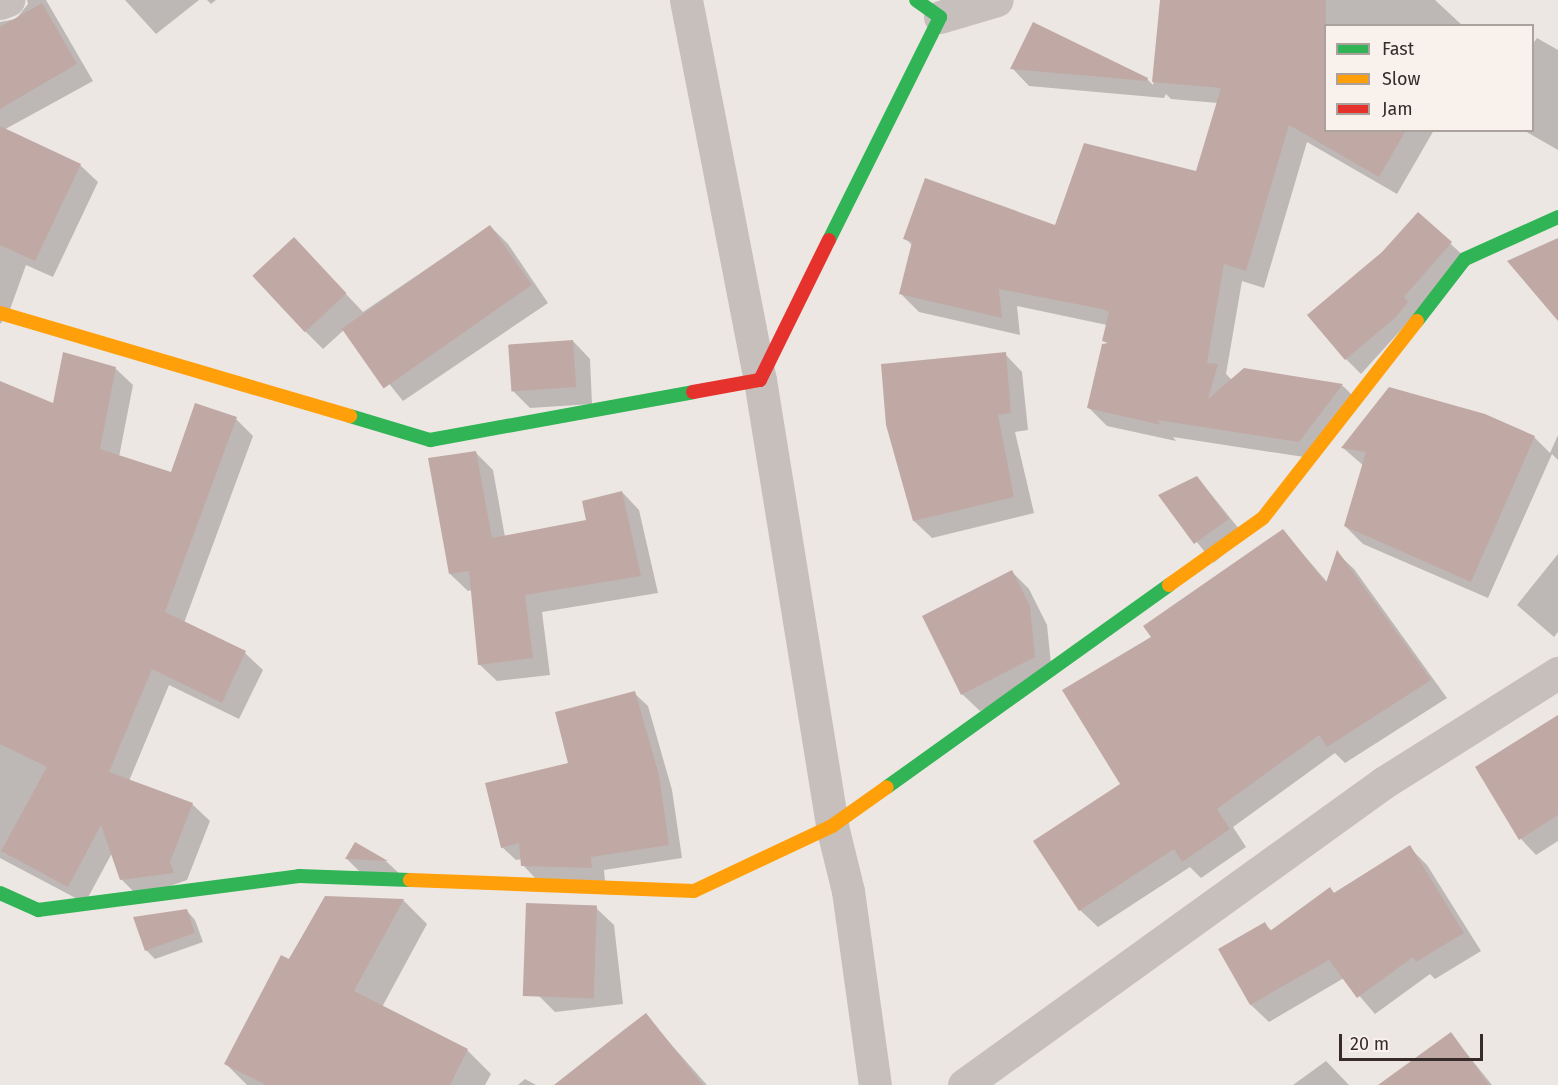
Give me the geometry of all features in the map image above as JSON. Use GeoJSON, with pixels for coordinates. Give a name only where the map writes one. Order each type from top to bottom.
{"type":"FeatureCollection","features":[{"type":"Feature","properties":{"kind":"street"},"geometry":{"type":"LineString","coordinates":[[0,3],[8,0]]}},
{"type":"Feature","properties":{"kind":"street"},"geometry":{"type":"LineString","coordinates":[[686,0],[760,380],[832,826],[848,891],[875,1085]]}},
{"type":"Feature","properties":{"kind":"street"},"geometry":{"type":"LineString","coordinates":[[760,380],[928,8],[997,0]]}},
{"type":"Feature","properties":{"kind":"street"},"geometry":{"type":"LineString","coordinates":[[0,893],[38,910],[299,876],[694,891],[832,826],[1263,518],[1465,259],[1558,217]]}},
{"type":"Feature","properties":{"kind":"street"},"geometry":{"type":"LineString","coordinates":[[0,313],[430,440],[760,380]]}},
{"type":"Feature","properties":{"kind":"street"},"geometry":{"type":"LineString","coordinates":[[964,1085],[1383,783],[1558,673]]}},
{"type":"Feature","properties":{"kind":"building"},"geometry":{"type":"Polygon","coordinates":[[[1160,0],[1326,0],[1324,132],[1405,132],[1379,177],[1289,125],[1246,271],[1224,264],[1207,363],[1218,364],[1208,399],[1244,368],[1343,384],[1299,442],[1157,420],[1161,425],[1087,408],[1102,344],[1109,343],[1102,341],[1109,312],[1102,309],[999,289],[1002,318],[899,294],[912,242],[903,239],[925,178],[1055,225],[1084,143],[1196,171],[1221,88],[1152,82],[1160,0]]]}},
{"type":"Feature","properties":{"kind":"building"},"geometry":{"type":"Polygon","coordinates":[[[42,3],[77,64],[0,109],[0,27],[42,3]]]}},
{"type":"Feature","properties":{"kind":"building"},"geometry":{"type":"Polygon","coordinates":[[[1033,22],[1148,78],[1147,81],[1010,69],[1033,22]]]}},
{"type":"Feature","properties":{"kind":"building"},"geometry":{"type":"Polygon","coordinates":[[[0,126],[81,164],[35,261],[0,245],[0,126]]]}},
{"type":"Feature","properties":{"kind":"building"},"geometry":{"type":"Polygon","coordinates":[[[1418,212],[1452,242],[1404,297],[1408,302],[1396,317],[1345,360],[1307,315],[1382,252],[1418,212]]]}},
{"type":"Feature","properties":{"kind":"building"},"geometry":{"type":"Polygon","coordinates":[[[490,225],[532,285],[384,389],[342,329],[490,225]]]}},
{"type":"Feature","properties":{"kind":"building"},"geometry":{"type":"Polygon","coordinates":[[[294,237],[347,293],[305,332],[252,276],[294,237]]]}},
{"type":"Feature","properties":{"kind":"building"},"geometry":{"type":"Polygon","coordinates":[[[1558,238],[1558,321],[1507,261],[1558,238]]]}},
{"type":"Feature","properties":{"kind":"building"},"geometry":{"type":"Polygon","coordinates":[[[573,340],[576,387],[511,391],[508,345],[573,340]]]}},
{"type":"Feature","properties":{"kind":"building"},"geometry":{"type":"Polygon","coordinates":[[[63,352],[116,367],[100,449],[171,472],[195,403],[237,417],[165,612],[246,651],[222,703],[152,669],[109,772],[193,803],[170,862],[174,873],[120,880],[101,825],[68,887],[1,851],[47,767],[0,744],[0,381],[53,403],[63,352]]]}},
{"type":"Feature","properties":{"kind":"building"},"geometry":{"type":"Polygon","coordinates":[[[1006,352],[1011,413],[998,415],[1014,497],[913,521],[886,425],[881,364],[1006,352]]]}},
{"type":"Feature","properties":{"kind":"building"},"geometry":{"type":"Polygon","coordinates":[[[1389,387],[1485,414],[1535,436],[1471,582],[1344,526],[1366,452],[1341,448],[1389,387]]]}},
{"type":"Feature","properties":{"kind":"building"},"geometry":{"type":"Polygon","coordinates":[[[476,451],[492,538],[586,520],[582,501],[622,491],[641,576],[525,595],[533,658],[478,665],[469,571],[449,574],[428,458],[476,451]]]}},
{"type":"Feature","properties":{"kind":"building"},"geometry":{"type":"Polygon","coordinates":[[[1197,476],[1229,519],[1194,544],[1158,495],[1197,476]]]}},
{"type":"Feature","properties":{"kind":"building"},"geometry":{"type":"Polygon","coordinates":[[[1283,529],[1326,583],[1337,550],[1431,680],[1327,747],[1319,735],[1217,809],[1230,829],[1182,862],[1174,849],[1079,911],[1033,841],[1120,784],[1062,690],[1151,637],[1143,626],[1283,529]]]}},
{"type":"Feature","properties":{"kind":"building"},"geometry":{"type":"Polygon","coordinates":[[[1012,570],[1030,606],[1035,657],[961,695],[922,616],[1012,570]]]}},
{"type":"Feature","properties":{"kind":"building"},"geometry":{"type":"Polygon","coordinates":[[[635,691],[659,775],[669,845],[591,857],[592,868],[521,866],[519,843],[501,848],[485,783],[568,763],[555,712],[635,691]]]}},
{"type":"Feature","properties":{"kind":"building"},"geometry":{"type":"Polygon","coordinates":[[[1558,715],[1558,815],[1519,840],[1475,767],[1558,715]]]}},
{"type":"Feature","properties":{"kind":"building"},"geometry":{"type":"Polygon","coordinates":[[[355,842],[388,861],[345,859],[355,842]]]}},
{"type":"Feature","properties":{"kind":"building"},"geometry":{"type":"Polygon","coordinates":[[[1410,845],[1464,933],[1416,962],[1413,957],[1357,998],[1329,960],[1250,1005],[1218,949],[1265,922],[1270,931],[1330,887],[1334,893],[1410,845]]]}},
{"type":"Feature","properties":{"kind":"building"},"geometry":{"type":"Polygon","coordinates":[[[325,896],[404,899],[354,991],[468,1049],[450,1085],[266,1085],[224,1064],[281,955],[289,959],[325,896]]]}},
{"type":"Feature","properties":{"kind":"building"},"geometry":{"type":"Polygon","coordinates":[[[526,903],[597,905],[594,998],[523,996],[526,903]]]}},
{"type":"Feature","properties":{"kind":"building"},"geometry":{"type":"Polygon","coordinates":[[[187,909],[195,933],[145,951],[133,917],[187,909]]]}},
{"type":"Feature","properties":{"kind":"building"},"geometry":{"type":"Polygon","coordinates":[[[646,1013],[703,1085],[554,1085],[625,1029],[646,1013]]]}},
{"type":"Feature","properties":{"kind":"building"},"geometry":{"type":"Polygon","coordinates":[[[1451,1032],[1489,1085],[1378,1085],[1451,1032]]]}},
{"type":"Feature","properties":{"kind":"traffic: fast"},"geometry":{"type":"LineString","coordinates":[[829,240],[940,17],[916,0]]}},
{"type":"Feature","properties":{"kind":"traffic: fast"},"geometry":{"type":"LineString","coordinates":[[1417,321],[1465,259],[1558,217]]}},
{"type":"Feature","properties":{"kind":"traffic: fast"},"geometry":{"type":"LineString","coordinates":[[350,416],[430,440],[693,392]]}},
{"type":"Feature","properties":{"kind":"traffic: fast"},"geometry":{"type":"LineString","coordinates":[[887,787],[1169,585]]}},
{"type":"Feature","properties":{"kind":"traffic: fast"},"geometry":{"type":"LineString","coordinates":[[0,893],[38,910],[299,876],[410,880]]}},
{"type":"Feature","properties":{"kind":"traffic: slow"},"geometry":{"type":"LineString","coordinates":[[0,313],[350,416]]}},
{"type":"Feature","properties":{"kind":"traffic: slow"},"geometry":{"type":"LineString","coordinates":[[1169,585],[1263,518],[1417,321]]}},
{"type":"Feature","properties":{"kind":"traffic: slow"},"geometry":{"type":"LineString","coordinates":[[410,880],[694,891],[832,826],[887,787]]}},
{"type":"Feature","properties":{"kind":"traffic: jam"},"geometry":{"type":"LineString","coordinates":[[693,392],[760,380],[829,240]]}}]}
